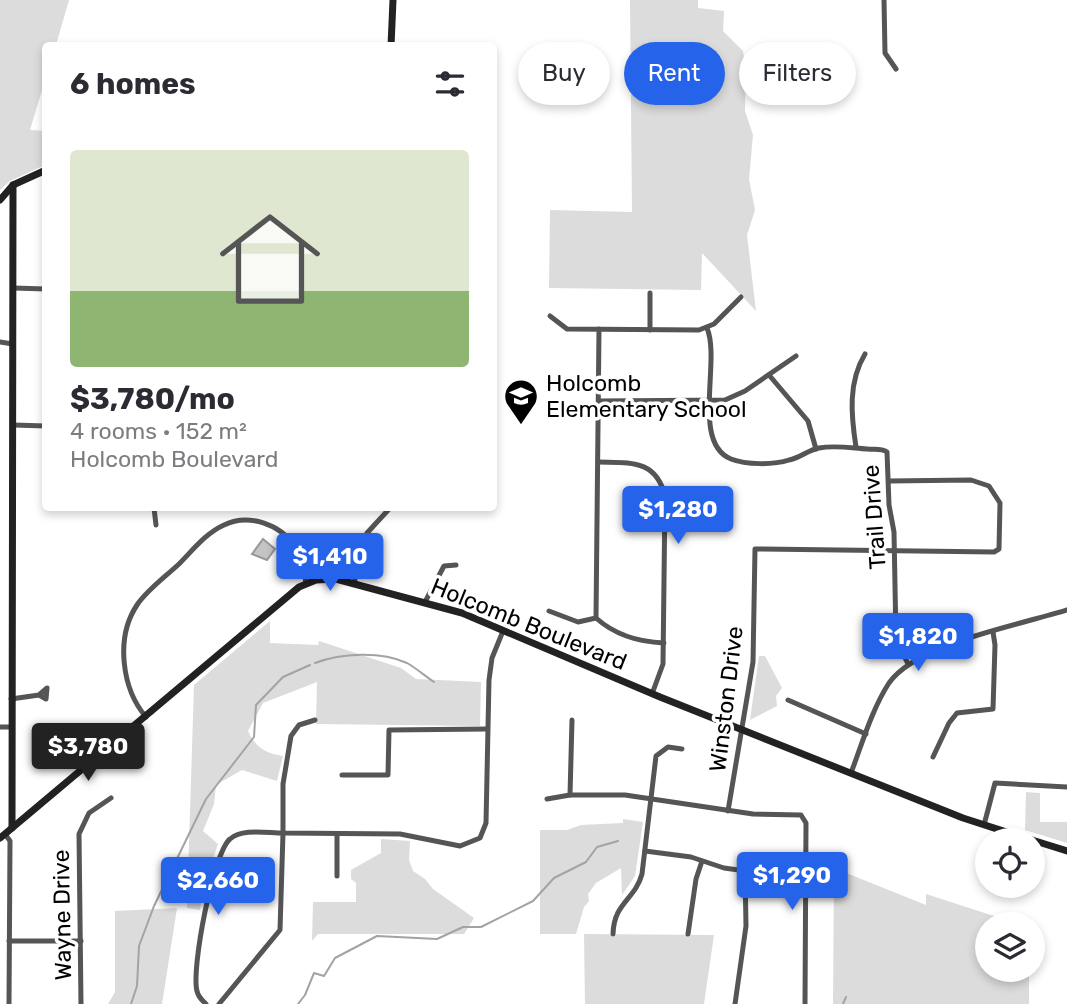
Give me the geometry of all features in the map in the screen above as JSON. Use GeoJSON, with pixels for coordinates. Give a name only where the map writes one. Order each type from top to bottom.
{"type":"FeatureCollection","features":[{"type":"Feature","properties":{"kind":"street"},"geometry":{"type":"LineString","coordinates":[[391,42],[393,0]]}},
{"type":"Feature","properties":{"kind":"street"},"geometry":{"type":"LineString","coordinates":[[884,0],[885,53],[896,69]]}},
{"type":"Feature","properties":{"kind":"street"},"geometry":{"type":"LineString","coordinates":[[0,200],[13,185],[42,172]]}},
{"type":"Feature","properties":{"kind":"street"},"geometry":{"type":"LineString","coordinates":[[12,828],[13,185]]}},
{"type":"Feature","properties":{"kind":"street"},"geometry":{"type":"LineString","coordinates":[[13,288],[42,289]]}},
{"type":"Feature","properties":{"kind":"street"},"geometry":{"type":"LineString","coordinates":[[650,292],[650,330]]}},
{"type":"Feature","properties":{"kind":"street"},"geometry":{"type":"LineString","coordinates":[[550,316],[567,329],[707,328],[741,297]]}},
{"type":"Feature","properties":{"kind":"street"},"geometry":{"type":"LineString","coordinates":[[707,328],[711,344],[712,437],[718,449],[733,460],[783,462],[817,449],[856,447],[851,391],[858,366],[865,354]]}},
{"type":"Feature","properties":{"kind":"street"},"geometry":{"type":"LineString","coordinates":[[596,618],[599,330]]}},
{"type":"Feature","properties":{"kind":"street"},"geometry":{"type":"LineString","coordinates":[[0,342],[13,344]]}},
{"type":"Feature","properties":{"kind":"street"},"geometry":{"type":"LineString","coordinates":[[598,401],[710,401],[735,397],[796,356]]}},
{"type":"Feature","properties":{"kind":"street"},"geometry":{"type":"LineString","coordinates":[[769,374],[808,421],[817,449]]}},
{"type":"Feature","properties":{"kind":"street"},"geometry":{"type":"LineString","coordinates":[[13,425],[42,426]]}},
{"type":"Feature","properties":{"kind":"street","name":"Trail Drive"},"geometry":{"type":"LineString","coordinates":[[856,447],[885,450],[888,453],[895,550],[896,639],[908,664]]}},
{"type":"Feature","properties":{"kind":"street"},"geometry":{"type":"LineString","coordinates":[[598,462],[636,464],[655,474],[662,483],[665,496],[664,643],[663,664],[652,694]]}},
{"type":"Feature","properties":{"kind":"street"},"geometry":{"type":"LineString","coordinates":[[888,481],[971,480],[989,486],[1000,503],[999,549],[994,552],[895,550]]}},
{"type":"Feature","properties":{"kind":"street"},"geometry":{"type":"LineString","coordinates":[[154,511],[156,525]]}},
{"type":"Feature","properties":{"kind":"street"},"geometry":{"type":"LineString","coordinates":[[354,583],[367,533],[387,511]]}},
{"type":"Feature","properties":{"kind":"street"},"geometry":{"type":"LineString","coordinates":[[9,1004],[10,841],[2,836],[146,717],[306,583],[295,548],[285,536],[269,525],[254,520],[222,526],[205,538],[142,598],[131,615],[126,638],[126,678],[130,692],[146,717]]}},
{"type":"Feature","properties":{"kind":"street","name":"Winston Drive"},"geometry":{"type":"LineString","coordinates":[[728,811],[754,649],[755,549],[895,550]]}},
{"type":"Feature","properties":{"kind":"street"},"geometry":{"type":"LineString","coordinates":[[425,602],[444,566],[456,565]]}},
{"type":"Feature","properties":{"kind":"street","name":"Holcomb Boulevard"},"geometry":{"type":"LineString","coordinates":[[306,583],[331,579],[354,583],[462,613],[652,694],[994,828]]}},
{"type":"Feature","properties":{"kind":"street"},"geometry":{"type":"LineString","coordinates":[[851,773],[886,689],[908,664],[939,648],[1067,610]]}},
{"type":"Feature","properties":{"kind":"street"},"geometry":{"type":"LineString","coordinates":[[549,611],[578,622],[596,618]]}},
{"type":"Feature","properties":{"kind":"street"},"geometry":{"type":"LineString","coordinates":[[596,618],[608,628],[636,639],[664,643]]}},
{"type":"Feature","properties":{"kind":"street"},"geometry":{"type":"LineString","coordinates":[[206,1004],[197,995],[196,978],[210,884],[227,841],[243,833],[409,835],[460,846],[475,842],[483,834],[486,823],[490,668],[503,631]]}},
{"type":"Feature","properties":{"kind":"street"},"geometry":{"type":"LineString","coordinates":[[933,757],[949,723],[957,713],[993,709],[996,645],[993,632]]}},
{"type":"Feature","properties":{"kind":"street"},"geometry":{"type":"LineString","coordinates":[[11,699],[39,695]]}},
{"type":"Feature","properties":{"kind":"street"},"geometry":{"type":"LineString","coordinates":[[788,700],[866,734]]}},
{"type":"Feature","properties":{"kind":"street"},"geometry":{"type":"LineString","coordinates":[[219,1004],[280,930],[283,784],[291,736],[299,725],[315,720]]}},
{"type":"Feature","properties":{"kind":"street"},"geometry":{"type":"LineString","coordinates":[[570,794],[572,720]]}},
{"type":"Feature","properties":{"kind":"street"},"geometry":{"type":"LineString","coordinates":[[0,727],[11,727]]}},
{"type":"Feature","properties":{"kind":"street"},"geometry":{"type":"LineString","coordinates":[[342,775],[387,775],[389,730],[487,729]]}},
{"type":"Feature","properties":{"kind":"street"},"geometry":{"type":"LineString","coordinates":[[613,934],[614,917],[640,880],[653,799],[656,757],[668,747],[682,749]]}},
{"type":"Feature","properties":{"kind":"street"},"geometry":{"type":"LineString","coordinates":[[984,825],[995,783],[1067,787]]}},
{"type":"Feature","properties":{"kind":"street"},"geometry":{"type":"LineString","coordinates":[[547,799],[570,794],[625,795],[728,811],[797,814],[804,818],[805,1004]]}},
{"type":"Feature","properties":{"kind":"street","name":"Wayne Drive"},"geometry":{"type":"LineString","coordinates":[[80,1004],[80,828],[89,813],[111,798]]}},
{"type":"Feature","properties":{"kind":"street"},"geometry":{"type":"LineString","coordinates":[[337,834],[337,876]]}},
{"type":"Feature","properties":{"kind":"street","name":"Holcomb Boulevard"},"geometry":{"type":"LineString","coordinates":[[1045,844],[1067,851]]}},
{"type":"Feature","properties":{"kind":"street"},"geometry":{"type":"LineString","coordinates":[[645,851],[702,861],[718,867],[805,878]]}},
{"type":"Feature","properties":{"kind":"street"},"geometry":{"type":"LineString","coordinates":[[688,934],[697,873],[702,861]]}},
{"type":"Feature","properties":{"kind":"street"},"geometry":{"type":"LineString","coordinates":[[735,1004],[746,926],[745,871]]}},
{"type":"Feature","properties":{"kind":"street"},"geometry":{"type":"LineString","coordinates":[[9,941],[81,941]]}},
{"type":"Feature","properties":{"kind":"shaded area"},"geometry":{"type":"Polygon","coordinates":[[[0,0],[69,0],[57,42],[42,42],[42,90],[30,130],[42,131],[42,166],[10,181],[0,190],[0,0]]]}},
{"type":"Feature","properties":{"kind":"shaded area"},"geometry":{"type":"Polygon","coordinates":[[[630,0],[698,0],[698,8],[724,11],[723,31],[739,47],[739,105],[745,105],[753,135],[749,179],[755,210],[747,235],[756,311],[702,253],[701,290],[549,288],[550,210],[632,212],[631,105],[725,105],[725,42],[630,42],[630,0]]]}},
{"type":"Feature","properties":{"kind":"shaded area"},"geometry":{"type":"Polygon","coordinates":[[[270,621],[270,643],[318,645],[319,641],[401,668],[416,679],[481,682],[480,726],[316,724],[317,682],[263,703],[248,731],[262,749],[283,756],[277,781],[242,770],[216,785],[214,804],[203,831],[218,844],[205,881],[200,910],[187,908],[194,685],[270,621]]]}},
{"type":"Feature","properties":{"kind":"shaded area"},"geometry":{"type":"Polygon","coordinates":[[[759,656],[765,656],[782,688],[776,696],[777,706],[750,720],[759,656]]]}},
{"type":"Feature","properties":{"kind":"shaded area"},"geometry":{"type":"Polygon","coordinates":[[[1026,792],[1040,793],[1040,822],[1067,822],[1067,843],[1045,836],[1045,828],[1025,828],[1026,792]]]}},
{"type":"Feature","properties":{"kind":"shaded area"},"geometry":{"type":"Polygon","coordinates":[[[623,819],[643,822],[635,876],[622,895],[621,868],[596,883],[588,894],[589,901],[584,907],[576,934],[540,934],[540,830],[567,830],[581,825],[623,823],[623,819]]]}},
{"type":"Feature","properties":{"kind":"shaded area"},"geometry":{"type":"Polygon","coordinates":[[[381,839],[410,841],[409,860],[413,871],[474,918],[464,934],[318,934],[312,941],[313,902],[356,902],[356,883],[351,879],[351,870],[381,853],[381,839]]]}},
{"type":"Feature","properties":{"kind":"shaded area"},"geometry":{"type":"Polygon","coordinates":[[[834,868],[926,905],[926,894],[982,912],[975,912],[975,982],[1029,982],[1029,1004],[833,1004],[834,868]]]}},
{"type":"Feature","properties":{"kind":"shaded area"},"geometry":{"type":"Polygon","coordinates":[[[177,908],[162,1004],[108,1004],[115,992],[115,911],[177,908]]]}},
{"type":"Feature","properties":{"kind":"shaded area"},"geometry":{"type":"Polygon","coordinates":[[[584,934],[714,935],[704,1004],[585,1004],[584,934]]]}},
{"type":"Feature","properties":{"kind":"building"},"geometry":{"type":"Polygon","coordinates":[[[263,539],[275,549],[267,560],[252,554],[263,539]]]}},
{"type":"Feature","properties":{"kind":"waterway"},"geometry":{"type":"LineString","coordinates":[[315,663],[349,655],[373,655],[407,663],[434,682]]}},
{"type":"Feature","properties":{"kind":"waterway"},"geometry":{"type":"LineString","coordinates":[[131,1004],[137,986],[139,946],[154,906],[206,799],[254,737],[256,705],[283,677],[310,665]]}},
{"type":"Feature","properties":{"kind":"waterway"},"geometry":{"type":"LineString","coordinates":[[298,1004],[314,973],[324,976],[335,958],[377,936],[437,939],[463,927],[481,927],[533,901],[554,878],[586,862],[597,847],[618,841]]}},
{"type":"Feature","properties":{"kind":"waterway"},"geometry":{"type":"LineString","coordinates":[[843,1004],[846,997]]}},
{"type":"Feature","properties":{"kind":"place","name":"Holcomb Elementary School"},"geometry":{"type":"Point","coordinates":[521,426]}}]}
